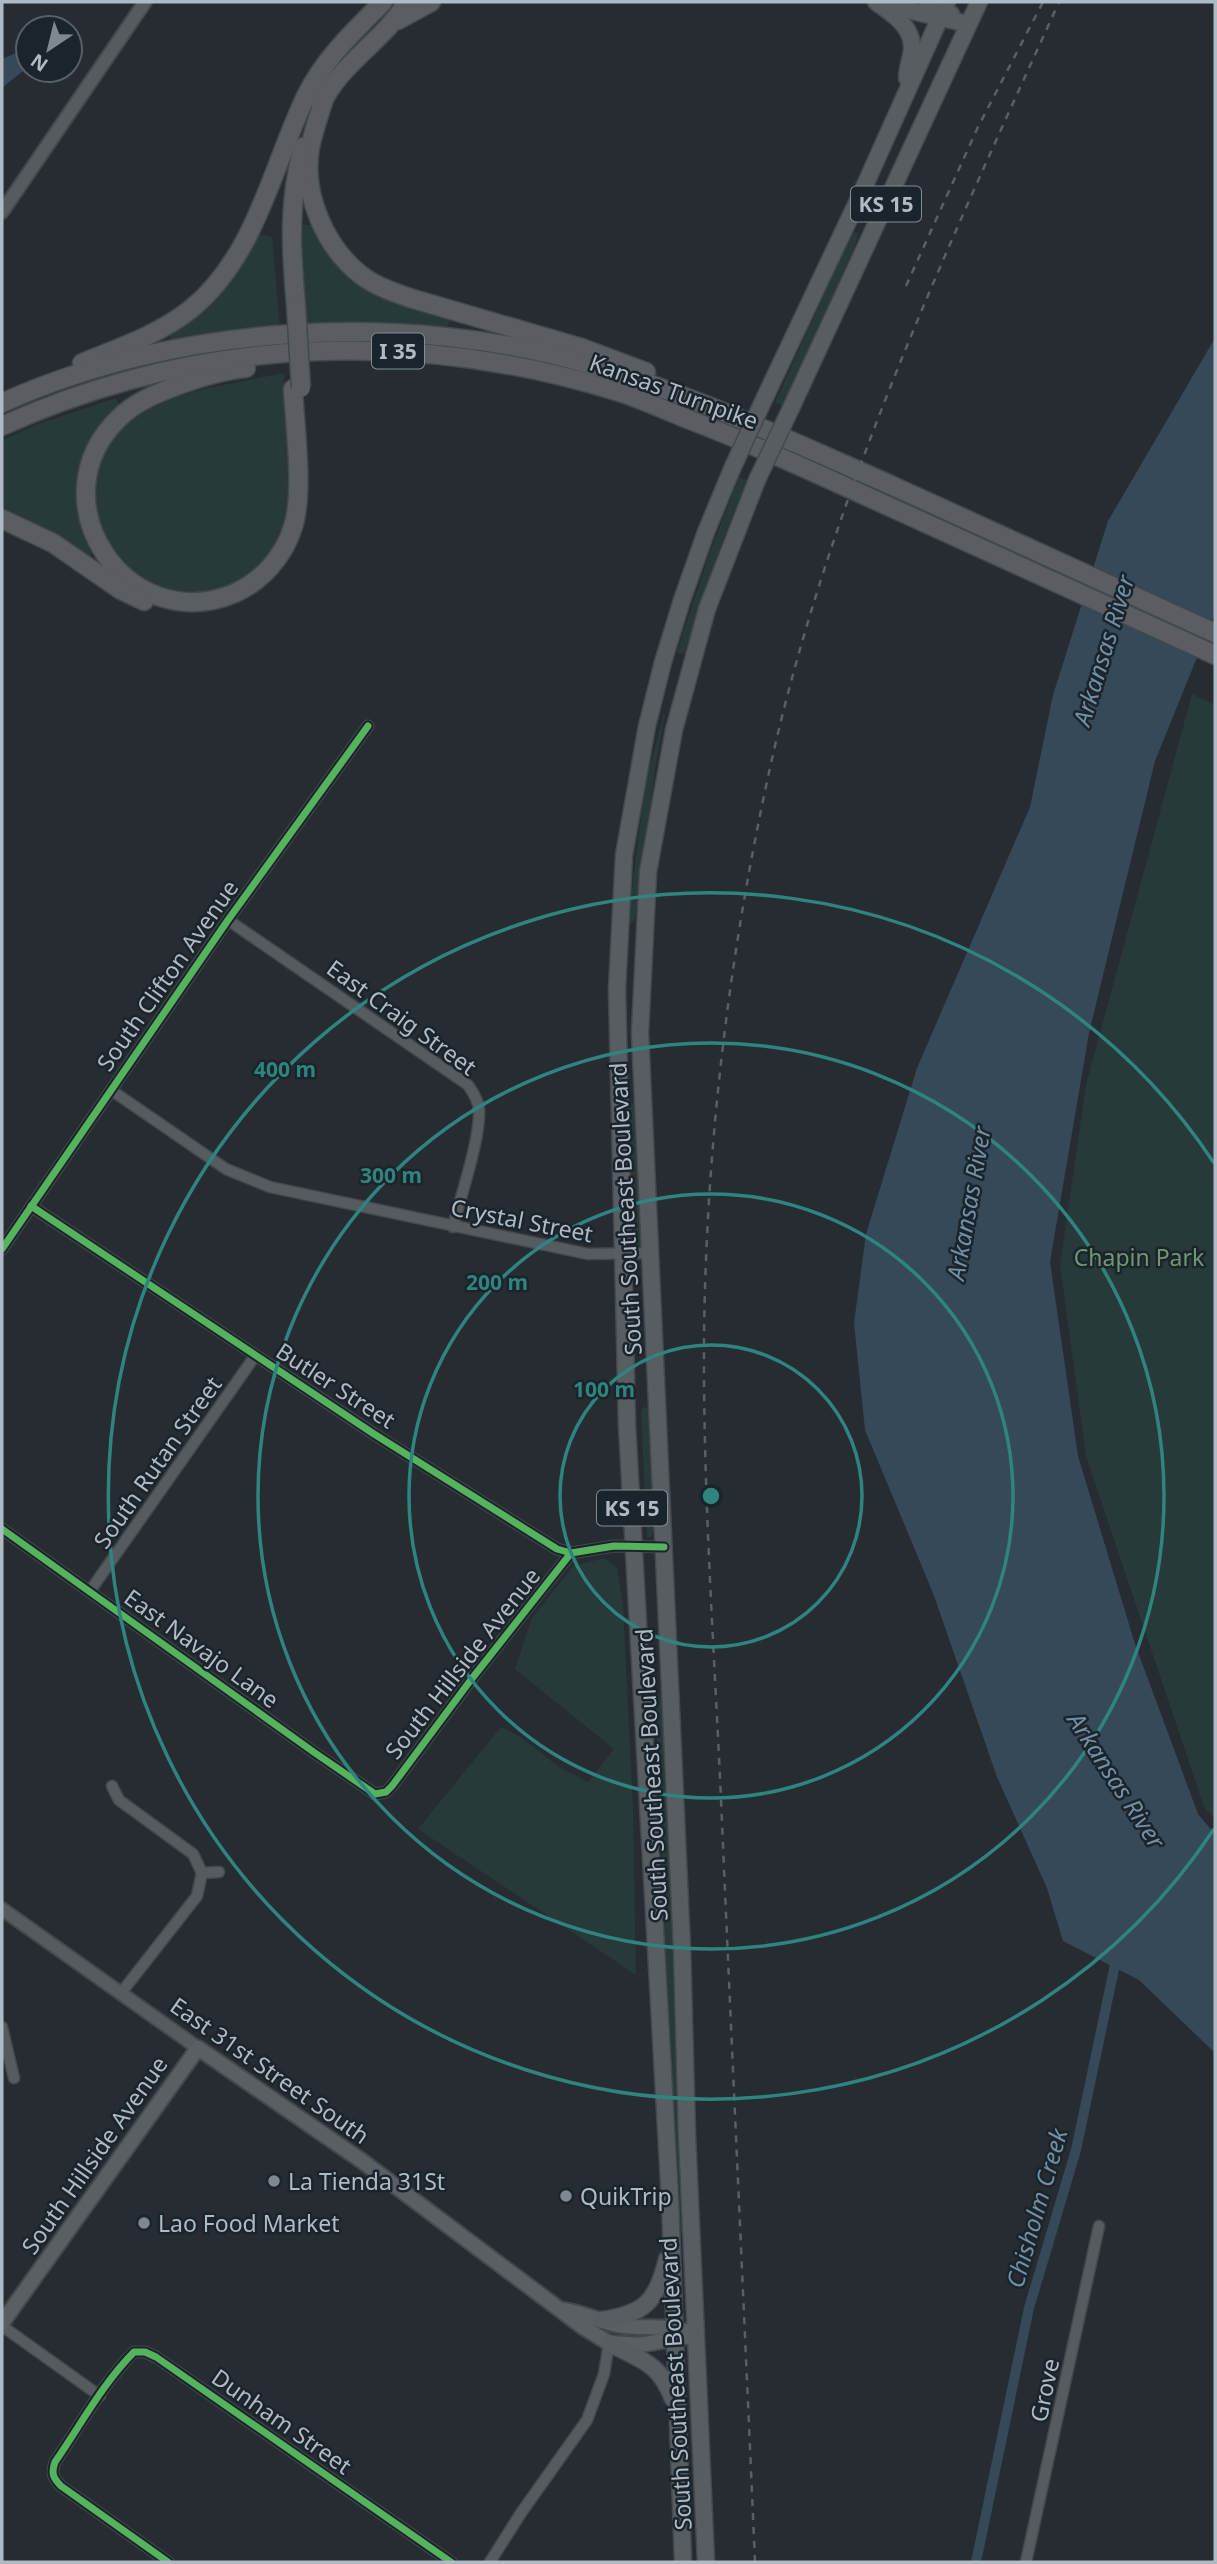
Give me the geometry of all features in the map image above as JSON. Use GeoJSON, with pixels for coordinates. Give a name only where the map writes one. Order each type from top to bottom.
{"type":"FeatureCollection","features":[{"type":"Feature","properties":{"kind":"highway"},"geometry":{"type":"LineString","coordinates":[[2,397],[137,340],[171,323],[192,308],[228,269],[241,247],[279,166],[306,96],[321,69],[341,44],[383,2]]}},
{"type":"Feature","properties":{"kind":"highway"},"geometry":{"type":"LineString","coordinates":[[392,24],[407,2]]}},
{"type":"Feature","properties":{"kind":"highway"},"geometry":{"type":"LineString","coordinates":[[291,307],[291,209],[295,175],[303,147],[325,96],[349,63],[392,24],[431,2]]}},
{"type":"Feature","properties":{"kind":"highway"},"geometry":{"type":"LineString","coordinates":[[325,96],[310,149],[313,201],[321,223],[333,243],[344,259],[362,276],[385,289],[410,298],[582,348],[683,388],[728,412]]}},
{"type":"Feature","properties":{"kind":"highway"},"geometry":{"type":"LineString","coordinates":[[2,519],[52,543],[121,590],[155,605],[200,611],[230,604],[261,589],[276,576],[290,557],[306,518],[309,493],[297,389],[279,166]]}},
{"type":"Feature","properties":{"kind":"highway","name":"Kansas Turnpike"},"geometry":{"type":"LineString","coordinates":[[2,404],[85,373],[196,345],[315,332],[383,332],[449,337],[534,352],[587,364],[728,412],[1215,633]]}},
{"type":"Feature","properties":{"kind":"highway","name":"Kansas Turnpike"},"geometry":{"type":"LineString","coordinates":[[2,426],[93,391],[153,372],[230,359],[381,349],[455,356],[553,375],[620,393],[710,427],[1215,655]]}},
{"type":"Feature","properties":{"kind":"highway"},"geometry":{"type":"LineString","coordinates":[[297,389],[297,506],[294,526],[274,564],[242,590],[222,598],[201,601],[179,601],[158,595],[137,586],[120,574],[104,556],[94,538],[85,503],[86,480],[92,460],[110,428],[138,403],[151,397],[198,378],[229,371],[304,362],[356,360],[430,363],[553,375]]}},
{"type":"Feature","properties":{"kind":"main road"},"geometry":{"type":"LineString","coordinates":[[876,2],[944,10]]}},
{"type":"Feature","properties":{"kind":"main road"},"geometry":{"type":"LineString","coordinates":[[876,2],[900,20],[910,37],[912,48],[907,71],[907,92]]}},
{"type":"Feature","properties":{"kind":"main road"},"geometry":{"type":"LineString","coordinates":[[928,2],[968,24]]}},
{"type":"Feature","properties":{"kind":"main road","name":"South Southeast Boulevard"},"geometry":{"type":"LineString","coordinates":[[706,2562],[682,1934],[640,1033],[648,872],[674,730],[707,609],[757,480],[979,2]]}},
{"type":"Feature","properties":{"kind":"main road","name":"South Southeast Boulevard"},"geometry":{"type":"LineString","coordinates":[[683,2562],[671,2240],[627,1425],[617,989],[624,855],[663,662],[706,532],[732,469],[944,10]]}},
{"type":"Feature","properties":{"kind":"main road","name":"East 31st Street South"},"geometry":{"type":"LineString","coordinates":[[198,2048],[362,2161],[583,2327],[609,2343],[640,2346],[674,2334]]}},
{"type":"Feature","properties":{"kind":"main road","name":"South Hillside Avenue"},"geometry":{"type":"LineString","coordinates":[[2,2325],[198,2048]]}},
{"type":"Feature","properties":{"kind":"main road"},"geometry":{"type":"LineString","coordinates":[[601,2320],[638,2312],[648,2303],[663,2275],[671,2240]]}},
{"type":"Feature","properties":{"kind":"main road"},"geometry":{"type":"LineString","coordinates":[[562,2310],[581,2312],[601,2320],[639,2328],[696,2335]]}},
{"type":"Feature","properties":{"kind":"main road"},"geometry":{"type":"LineString","coordinates":[[609,2343],[659,2371],[666,2381],[677,2411]]}},
{"type":"Feature","properties":{"kind":"street"},"geometry":{"type":"LineString","coordinates":[[2,212],[145,2]]}},
{"type":"Feature","properties":{"kind":"street","name":"South Clifton Avenue"},"geometry":{"type":"LineString","coordinates":[[2,1249],[228,919],[368,726]]}},
{"type":"Feature","properties":{"kind":"street","name":"East Craig Street"},"geometry":{"type":"LineString","coordinates":[[228,919],[468,1085],[478,1102],[479,1114],[453,1227]]}},
{"type":"Feature","properties":{"kind":"street","name":"Crystal Street"},"geometry":{"type":"LineString","coordinates":[[111,1090],[243,1178],[297,1195],[588,1254],[649,1253]]}},
{"type":"Feature","properties":{"kind":"street","name":"Butler Street"},"geometry":{"type":"LineString","coordinates":[[31,1206],[255,1356],[557,1549],[571,1553]]}},
{"type":"Feature","properties":{"kind":"street","name":"South Rutan Street"},"geometry":{"type":"LineString","coordinates":[[90,1591],[255,1356]]}},
{"type":"Feature","properties":{"kind":"street","name":"East Navajo Lane"},"geometry":{"type":"LineString","coordinates":[[2,1529],[365,1789],[381,1794]]}},
{"type":"Feature","properties":{"kind":"street"},"geometry":{"type":"LineString","coordinates":[[571,1553],[594,1548],[664,1547]]}},
{"type":"Feature","properties":{"kind":"street","name":"South Hillside Avenue"},"geometry":{"type":"LineString","coordinates":[[381,1794],[392,1786],[470,1681],[571,1553]]}},
{"type":"Feature","properties":{"kind":"street"},"geometry":{"type":"LineString","coordinates":[[111,1786],[119,1800],[193,1854],[202,1874],[197,1896],[121,1993]]}},
{"type":"Feature","properties":{"kind":"street"},"geometry":{"type":"LineString","coordinates":[[202,1874],[219,1872]]}},
{"type":"Feature","properties":{"kind":"street","name":"East 31st Street South"},"geometry":{"type":"LineString","coordinates":[[2,1909],[198,2048]]}},
{"type":"Feature","properties":{"kind":"street"},"geometry":{"type":"LineString","coordinates":[[2,2027],[14,2078]]}},
{"type":"Feature","properties":{"kind":"street","name":"Grove"},"geometry":{"type":"LineString","coordinates":[[1026,2562],[1099,2225]]}},
{"type":"Feature","properties":{"kind":"street"},"geometry":{"type":"LineString","coordinates":[[2,2325],[100,2396],[55,2462],[52,2471],[54,2479],[168,2562]]}},
{"type":"Feature","properties":{"kind":"street"},"geometry":{"type":"LineString","coordinates":[[491,2562],[521,2513],[587,2420],[604,2374],[609,2343]]}},
{"type":"Feature","properties":{"kind":"street","name":"Dunham Street"},"geometry":{"type":"LineString","coordinates":[[100,2396],[134,2352],[145,2352],[156,2357],[451,2562]]}},
{"type":"Feature","properties":{"kind":"green space"},"geometry":{"type":"Polygon","coordinates":[[[297,225],[314,225],[325,248],[352,278],[450,318],[447,330],[374,323],[300,326],[297,225]]]}},
{"type":"Feature","properties":{"kind":"green space"},"geometry":{"type":"Polygon","coordinates":[[[254,233],[272,237],[280,327],[171,342],[169,331],[254,233]]]}},
{"type":"Feature","properties":{"kind":"green space"},"geometry":{"type":"Polygon","coordinates":[[[859,233],[853,252],[782,406],[775,402],[851,235],[859,233]]]}},
{"type":"Feature","properties":{"kind":"green space"},"geometry":{"type":"Polygon","coordinates":[[[284,373],[289,492],[287,519],[281,535],[260,568],[245,580],[209,595],[163,591],[116,562],[93,514],[92,495],[105,449],[115,433],[134,416],[175,397],[284,373]]]}},
{"type":"Feature","properties":{"kind":"green space"},"geometry":{"type":"Polygon","coordinates":[[[116,398],[120,408],[86,452],[78,477],[79,517],[92,554],[86,558],[2,513],[2,440],[38,424],[116,398]]]}},
{"type":"Feature","properties":{"kind":"green space"},"geometry":{"type":"Polygon","coordinates":[[[739,477],[747,480],[720,548],[685,653],[678,654],[710,552],[739,477]]]}},
{"type":"Feature","properties":{"kind":"green space","name":"Chapin Park"},"geometry":{"type":"Polygon","coordinates":[[[1192,694],[1215,705],[1215,1819],[1204,1807],[1086,1456],[1060,1265],[1086,1085],[1192,694]]]}},
{"type":"Feature","properties":{"kind":"green space"},"geometry":{"type":"Polygon","coordinates":[[[664,713],[635,920],[630,924],[629,912],[645,785],[664,713]]]}},
{"type":"Feature","properties":{"kind":"green space"},"geometry":{"type":"Polygon","coordinates":[[[630,1101],[636,1105],[643,1244],[640,1248],[635,1247],[632,1220],[630,1101]]]}},
{"type":"Feature","properties":{"kind":"green space"},"geometry":{"type":"Polygon","coordinates":[[[643,1407],[650,1412],[655,1528],[651,1537],[647,1537],[641,1412],[643,1407]]]}},
{"type":"Feature","properties":{"kind":"green space"},"geometry":{"type":"Polygon","coordinates":[[[604,1558],[617,1568],[623,1606],[633,1807],[636,1975],[418,1829],[501,1727],[524,1739],[558,1766],[588,1782],[614,1749],[515,1669],[532,1618],[573,1566],[604,1558]]]}},
{"type":"Feature","properties":{"kind":"green space"},"geometry":{"type":"Polygon","coordinates":[[[660,1694],[663,1711],[687,2234],[677,2233],[655,1696],[660,1694]]]}},
{"type":"Feature","properties":{"kind":"water"},"geometry":{"type":"Polygon","coordinates":[[[14,54],[14,78],[2,88],[2,59],[14,54]]]}},
{"type":"Feature","properties":{"kind":"water","name":"Arkansas River"},"geometry":{"type":"Polygon","coordinates":[[[1215,338],[1215,613],[1155,761],[1089,1033],[1050,1262],[1078,1456],[1135,1644],[1198,1814],[1215,1834],[1215,2053],[1139,1980],[1063,1941],[1047,1888],[997,1777],[933,1593],[865,1430],[854,1323],[866,1234],[917,1068],[1030,807],[1053,695],[1108,521],[1215,338]]]}},
{"type":"Feature","properties":{"kind":"waterway","name":"Chisholm Creek"},"geometry":{"type":"LineString","coordinates":[[976,2562],[1029,2308],[1076,2150],[1117,1955]]}},
{"type":"Feature","properties":{"kind":"railway"},"geometry":{"type":"LineString","coordinates":[[906,286],[978,127],[1043,2]]}},
{"type":"Feature","properties":{"kind":"railway"},"geometry":{"type":"LineString","coordinates":[[755,2562],[705,1454],[704,1339],[709,1197],[722,1056],[741,916],[768,777],[793,675],[822,576],[892,382],[973,191],[1059,2]]}},
{"type":"Feature","properties":{"kind":"cycle path"},"geometry":{"type":"LineString","coordinates":[[2,1249],[228,920],[368,726]]}},
{"type":"Feature","properties":{"kind":"cycle path"},"geometry":{"type":"LineString","coordinates":[[31,1206],[374,1434],[557,1549],[571,1553],[614,1546],[664,1547]]}},
{"type":"Feature","properties":{"kind":"cycle path"},"geometry":{"type":"LineString","coordinates":[[2,1529],[375,1794],[386,1792],[392,1786],[470,1681],[571,1553]]}},
{"type":"Feature","properties":{"kind":"cycle path"},"geometry":{"type":"LineString","coordinates":[[168,2562],[61,2486],[53,2472],[55,2462],[92,2405],[134,2352],[145,2352],[156,2357],[451,2562]]}},
{"type":"Feature","properties":{"kind":"place","name":"La Tienda 31St"},"geometry":{"type":"Point","coordinates":[274,2181]}},
{"type":"Feature","properties":{"kind":"place","name":"QuikTrip"},"geometry":{"type":"Point","coordinates":[566,2196]}},
{"type":"Feature","properties":{"kind":"place","name":"Lao Food Market"},"geometry":{"type":"Point","coordinates":[144,2223]}}]}
